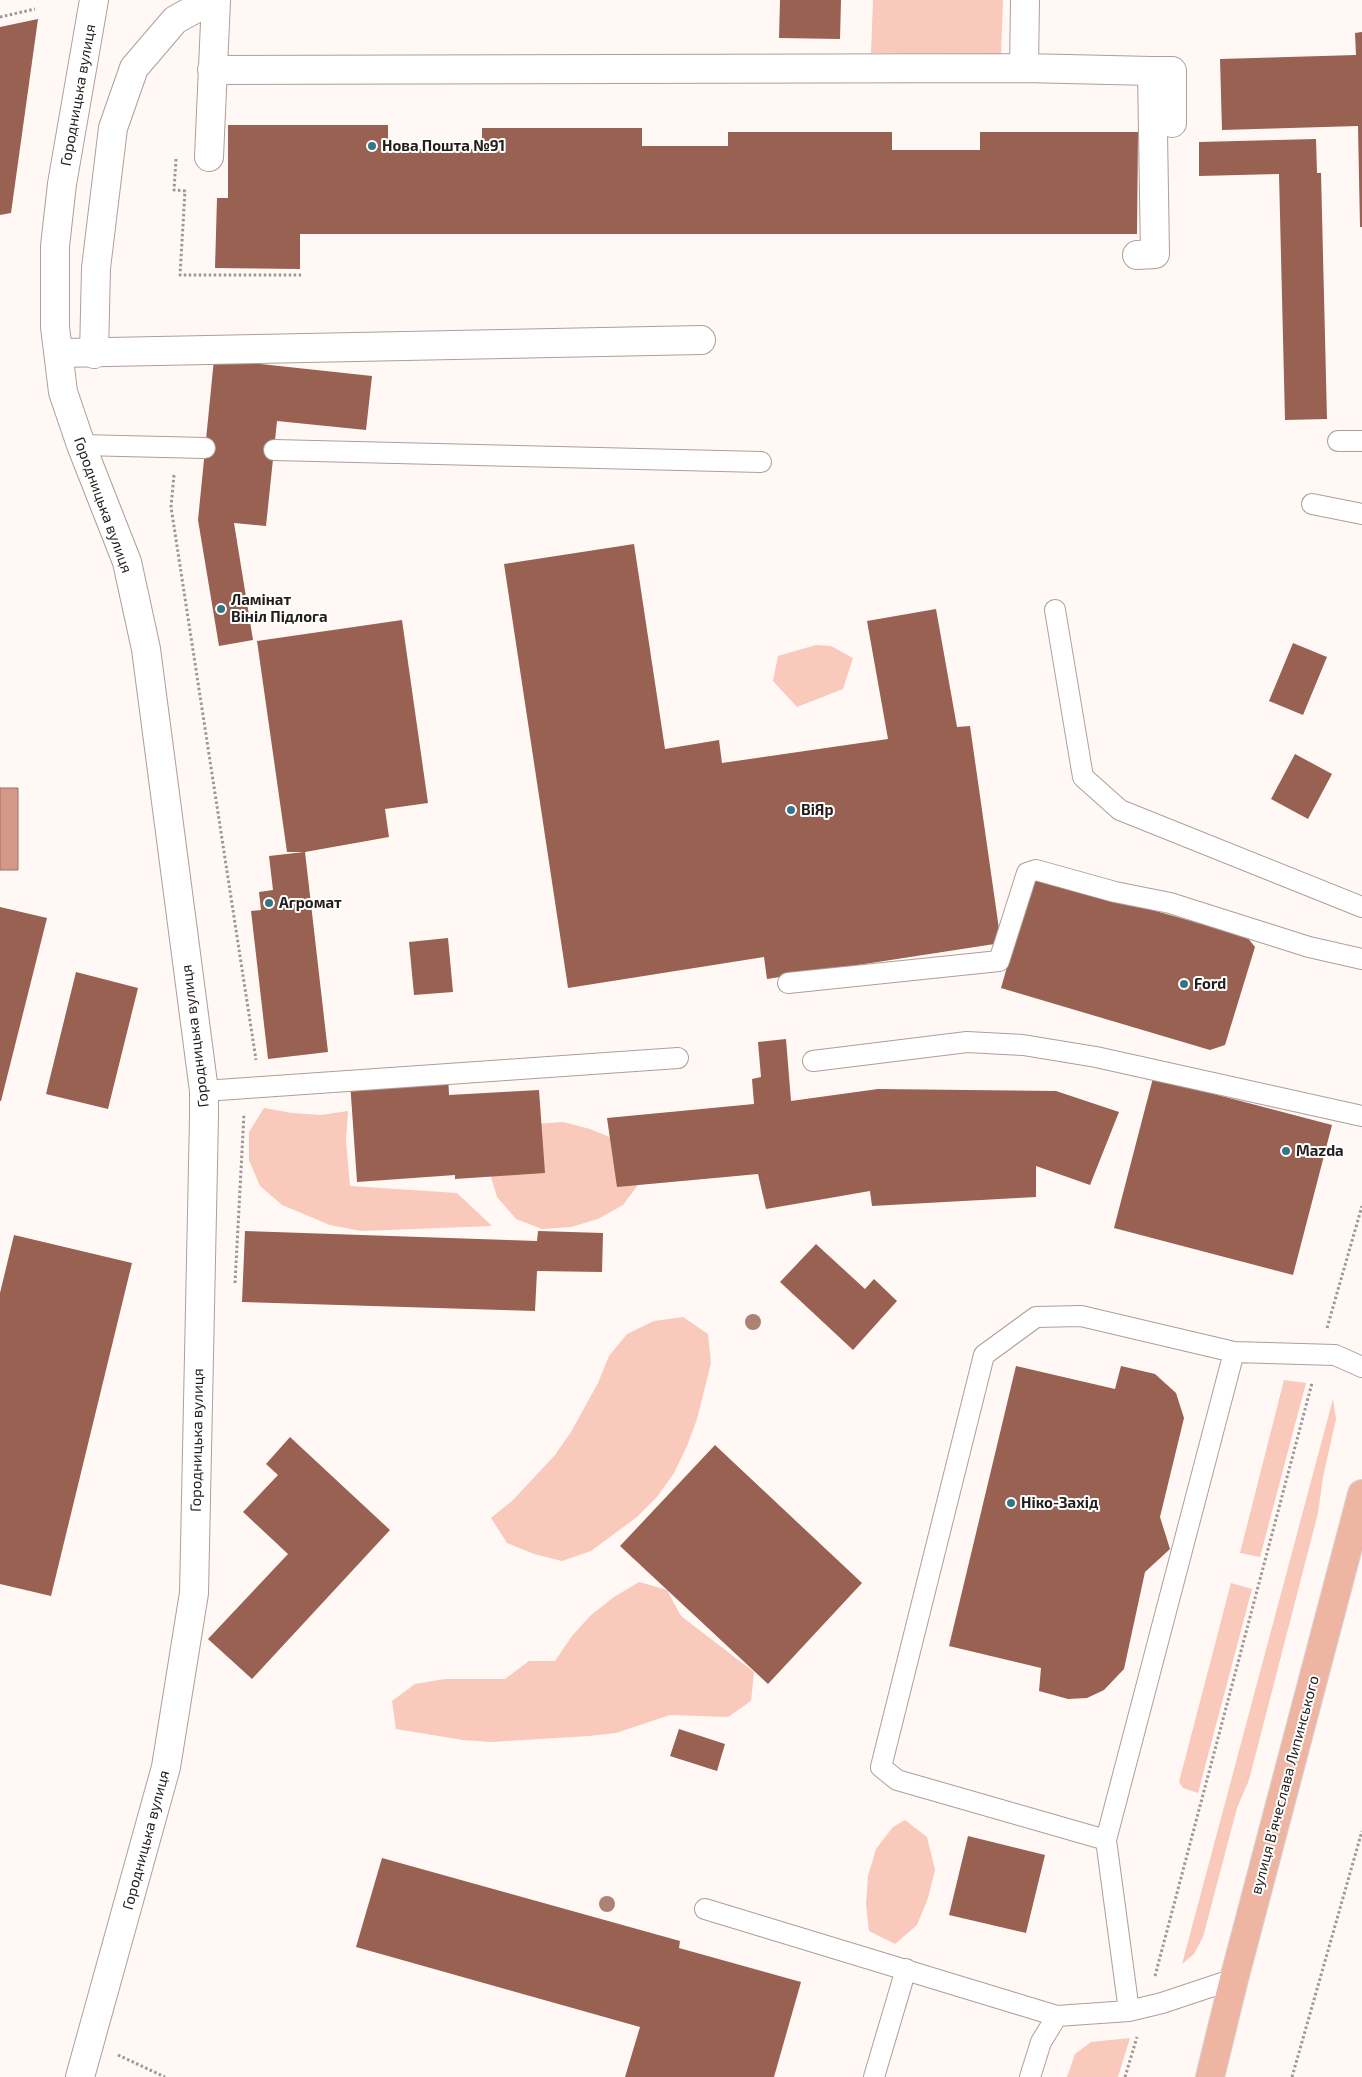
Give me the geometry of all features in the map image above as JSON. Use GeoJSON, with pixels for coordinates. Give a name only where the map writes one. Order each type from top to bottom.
{"type":"FeatureCollection","features":[{"type":"Feature","properties":{"kind":"main road","name":"вулиця Вʼячеслава Липинського"},"geometry":{"type":"LineString","coordinates":[[1210,2077],[1234,1978],[1362,1494]]}},
{"type":"Feature","properties":{"kind":"street","name":"Городницька вулиця"},"geometry":{"type":"LineString","coordinates":[[80,2077],[166,1766],[194,1593],[204,1091],[146,649],[127,562],[81,445],[63,392],[55,326],[55,246],[62,184],[94,0]]}},
{"type":"Feature","properties":{"kind":"street"},"geometry":{"type":"LineString","coordinates":[[94,354],[96,268],[113,128],[134,68],[175,20],[211,0]]}},
{"type":"Feature","properties":{"kind":"street"},"geometry":{"type":"LineString","coordinates":[[209,157],[216,0]]}},
{"type":"Feature","properties":{"kind":"street"},"geometry":{"type":"LineString","coordinates":[[1024,68],[1026,0]]}},
{"type":"Feature","properties":{"kind":"street"},"geometry":{"type":"LineString","coordinates":[[212,70],[1024,68],[1172,71],[1172,123]]}},
{"type":"Feature","properties":{"kind":"street"},"geometry":{"type":"LineString","coordinates":[[1138,255],[1155,254],[1146,179],[1152,71]]}},
{"type":"Feature","properties":{"kind":"street"},"geometry":{"type":"LineString","coordinates":[[58,353],[94,354],[701,340]]}},
{"type":"Feature","properties":{"kind":"lane"},"geometry":{"type":"LineString","coordinates":[[1338,441],[1362,441]]}},
{"type":"Feature","properties":{"kind":"lane"},"geometry":{"type":"LineString","coordinates":[[81,445],[205,448]]}},
{"type":"Feature","properties":{"kind":"lane"},"geometry":{"type":"LineString","coordinates":[[274,450],[761,462]]}},
{"type":"Feature","properties":{"kind":"lane"},"geometry":{"type":"LineString","coordinates":[[1312,504],[1362,514]]}},
{"type":"Feature","properties":{"kind":"lane"},"geometry":{"type":"LineString","coordinates":[[1055,610],[1083,777],[1120,810],[1362,907]]}},
{"type":"Feature","properties":{"kind":"lane"},"geometry":{"type":"LineString","coordinates":[[788,983],[999,961],[1026,873],[1036,870],[1115,892],[1170,903],[1309,947],[1362,959]]}},
{"type":"Feature","properties":{"kind":"lane"},"geometry":{"type":"LineString","coordinates":[[813,1061],[967,1042],[1023,1044],[1096,1057],[1362,1116]]}},
{"type":"Feature","properties":{"kind":"lane"},"geometry":{"type":"LineString","coordinates":[[204,1091],[678,1058]]}},
{"type":"Feature","properties":{"kind":"lane"},"geometry":{"type":"LineString","coordinates":[[1106,1840],[897,1780],[881,1767],[984,1355],[1036,1317],[1081,1316],[1234,1352],[1335,1354],[1362,1367]]}},
{"type":"Feature","properties":{"kind":"lane"},"geometry":{"type":"LineString","coordinates":[[1138,2009],[1106,1840],[1234,1352]]}},
{"type":"Feature","properties":{"kind":"lane"},"geometry":{"type":"LineString","coordinates":[[706,1909],[1057,2016],[1138,2009],[1234,1978]]}},
{"type":"Feature","properties":{"kind":"lane"},"geometry":{"type":"LineString","coordinates":[[874,2077],[906,1969]]}},
{"type":"Feature","properties":{"kind":"lane"},"geometry":{"type":"LineString","coordinates":[[1030,2077],[1040,2042],[1057,2016]]}},
{"type":"Feature","properties":{"kind":"path"},"geometry":{"type":"LineString","coordinates":[[0,17],[35,9]]}},
{"type":"Feature","properties":{"kind":"path"},"geometry":{"type":"LineString","coordinates":[[176,154],[174,190],[185,191],[180,275],[301,276]]}},
{"type":"Feature","properties":{"kind":"path"},"geometry":{"type":"LineString","coordinates":[[176,448],[171,507],[256,1062],[242,1124],[234,1292]]}},
{"type":"Feature","properties":{"kind":"path"},"geometry":{"type":"LineString","coordinates":[[1125,2077],[1138,2009],[1362,1206]]}},
{"type":"Feature","properties":{"kind":"path"},"geometry":{"type":"LineString","coordinates":[[1292,2077],[1362,1831]]}},
{"type":"Feature","properties":{"kind":"path"},"geometry":{"type":"LineString","coordinates":[[90,2042],[165,2077]]}},
{"type":"Feature","properties":{"kind":"shaded area"},"geometry":{"type":"Polygon","coordinates":[[[873,0],[1003,0],[1001,54],[871,53],[873,0]]]}},
{"type":"Feature","properties":{"kind":"shaded area"},"geometry":{"type":"Polygon","coordinates":[[[816,645],[831,646],[853,658],[843,689],[797,707],[773,681],[778,656],[816,645]]]}},
{"type":"Feature","properties":{"kind":"shaded area"},"geometry":{"type":"Polygon","coordinates":[[[0,788],[18,788],[18,870],[0,870],[0,788]]]}},
{"type":"Feature","properties":{"kind":"shaded area"},"geometry":{"type":"Polygon","coordinates":[[[264,1108],[292,1113],[321,1115],[348,1111],[346,1140],[350,1186],[457,1193],[492,1226],[361,1231],[330,1225],[282,1205],[260,1186],[249,1160],[249,1132],[264,1108]]]}},
{"type":"Feature","properties":{"kind":"shaded area"},"geometry":{"type":"Polygon","coordinates":[[[563,1122],[590,1129],[617,1140],[640,1182],[623,1205],[598,1219],[571,1227],[542,1229],[516,1219],[497,1197],[489,1170],[534,1124],[563,1122]]]}},
{"type":"Feature","properties":{"kind":"shaded area"},"geometry":{"type":"Polygon","coordinates":[[[683,1317],[708,1334],[711,1363],[697,1419],[687,1446],[674,1473],[657,1497],[637,1517],[591,1551],[562,1561],[534,1554],[507,1543],[491,1518],[513,1500],[555,1455],[571,1432],[598,1383],[609,1356],[627,1334],[654,1321],[683,1317]]]}},
{"type":"Feature","properties":{"kind":"shaded area"},"geometry":{"type":"Polygon","coordinates":[[[1284,1380],[1306,1383],[1260,1557],[1240,1553],[1284,1380]]]}},
{"type":"Feature","properties":{"kind":"shaded area"},"geometry":{"type":"Polygon","coordinates":[[[1333,1399],[1336,1419],[1323,1477],[1318,1513],[1249,1780],[1237,1808],[1203,1937],[1194,1954],[1182,1964],[1333,1399]]]}},
{"type":"Feature","properties":{"kind":"shaded area"},"geometry":{"type":"Polygon","coordinates":[[[639,1582],[667,1590],[681,1616],[754,1672],[751,1701],[728,1717],[670,1715],[616,1733],[589,1736],[491,1742],[463,1740],[396,1729],[392,1701],[415,1684],[445,1679],[505,1679],[529,1661],[555,1661],[572,1636],[591,1615],[614,1597],[639,1582]]]}},
{"type":"Feature","properties":{"kind":"shaded area"},"geometry":{"type":"Polygon","coordinates":[[[1231,1583],[1252,1589],[1198,1793],[1183,1788],[1179,1782],[1231,1583]]]}},
{"type":"Feature","properties":{"kind":"shaded area"},"geometry":{"type":"Polygon","coordinates":[[[905,1820],[927,1837],[935,1870],[928,1898],[917,1925],[895,1944],[869,1931],[866,1904],[868,1876],[876,1849],[893,1827],[905,1820]]]}},
{"type":"Feature","properties":{"kind":"shaded area"},"geometry":{"type":"Polygon","coordinates":[[[1130,2038],[1118,2077],[1067,2077],[1075,2054],[1091,2042],[1130,2038]]]}},
{"type":"Feature","properties":{"kind":"building"},"geometry":{"type":"Polygon","coordinates":[[[780,0],[841,0],[840,39],[779,38],[780,0]]]}},
{"type":"Feature","properties":{"kind":"building"},"geometry":{"type":"Polygon","coordinates":[[[38,19],[11,213],[0,215],[0,27],[38,19]]]}},
{"type":"Feature","properties":{"kind":"building"},"geometry":{"type":"Polygon","coordinates":[[[1362,32],[1362,227],[1360,227],[1358,126],[1222,130],[1220,59],[1356,55],[1355,33],[1362,32]]]}},
{"type":"Feature","properties":{"kind":"building"},"geometry":{"type":"Polygon","coordinates":[[[228,125],[388,125],[388,149],[482,149],[482,128],[642,128],[642,146],[728,146],[728,132],[892,132],[892,150],[980,150],[980,132],[1138,132],[1137,234],[300,234],[300,269],[215,268],[217,198],[228,198],[228,125]]]}},
{"type":"Feature","properties":{"kind":"building"},"geometry":{"type":"Polygon","coordinates":[[[1316,139],[1317,173],[1321,173],[1327,419],[1285,420],[1279,174],[1199,176],[1199,142],[1316,139]]]}},
{"type":"Feature","properties":{"kind":"building"},"geometry":{"type":"Polygon","coordinates":[[[214,359],[372,376],[366,430],[277,421],[266,526],[234,523],[253,640],[219,646],[198,520],[214,359]]]}},
{"type":"Feature","properties":{"kind":"building"},"geometry":{"type":"Polygon","coordinates":[[[634,544],[665,749],[719,740],[722,763],[888,739],[867,621],[936,609],[957,727],[970,726],[1001,943],[767,979],[764,957],[568,988],[504,564],[634,544]]]}},
{"type":"Feature","properties":{"kind":"building"},"geometry":{"type":"Polygon","coordinates":[[[402,620],[428,803],[385,809],[389,837],[305,852],[328,1052],[268,1059],[251,911],[261,910],[259,892],[273,890],[269,856],[304,852],[287,852],[257,641],[402,620]]]}},
{"type":"Feature","properties":{"kind":"building"},"geometry":{"type":"Polygon","coordinates":[[[1293,643],[1327,657],[1303,715],[1269,701],[1293,643]]]}},
{"type":"Feature","properties":{"kind":"building"},"geometry":{"type":"Polygon","coordinates":[[[1295,754],[1332,774],[1308,819],[1271,799],[1295,754]]]}},
{"type":"Feature","properties":{"kind":"building"},"geometry":{"type":"Polygon","coordinates":[[[1033,876],[1247,937],[1255,947],[1225,1045],[1210,1050],[1001,988],[1033,876]]]}},
{"type":"Feature","properties":{"kind":"building"},"geometry":{"type":"Polygon","coordinates":[[[0,907],[47,918],[1,1101],[0,1101],[0,907]]]}},
{"type":"Feature","properties":{"kind":"building"},"geometry":{"type":"Polygon","coordinates":[[[448,938],[453,992],[414,995],[409,942],[448,938]]]}},
{"type":"Feature","properties":{"kind":"building"},"geometry":{"type":"Polygon","coordinates":[[[76,972],[138,988],[108,1109],[46,1094],[76,972]]]}},
{"type":"Feature","properties":{"kind":"building"},"geometry":{"type":"Polygon","coordinates":[[[786,1039],[791,1101],[878,1089],[1056,1091],[1119,1112],[1090,1185],[1036,1166],[1036,1197],[872,1206],[870,1191],[766,1209],[758,1174],[617,1187],[607,1118],[754,1104],[752,1079],[761,1077],[758,1042],[786,1039]]]}},
{"type":"Feature","properties":{"kind":"building"},"geometry":{"type":"Polygon","coordinates":[[[448,1075],[449,1095],[539,1090],[545,1173],[455,1179],[455,1175],[357,1182],[350,1082],[448,1075]]]}},
{"type":"Feature","properties":{"kind":"building"},"geometry":{"type":"Polygon","coordinates":[[[1153,1078],[1332,1125],[1293,1275],[1114,1228],[1153,1078]]]}},
{"type":"Feature","properties":{"kind":"building"},"geometry":{"type":"Polygon","coordinates":[[[245,1231],[537,1241],[538,1231],[603,1233],[602,1272],[537,1271],[535,1311],[242,1302],[245,1231]]]}},
{"type":"Feature","properties":{"kind":"building"},"geometry":{"type":"Polygon","coordinates":[[[14,1235],[132,1263],[51,1596],[0,1584],[0,1293],[14,1235]]]}},
{"type":"Feature","properties":{"kind":"building"},"geometry":{"type":"Polygon","coordinates":[[[816,1244],[865,1289],[874,1279],[897,1301],[853,1350],[780,1282],[816,1244]]]}},
{"type":"Feature","properties":{"kind":"building"},"geometry":{"type":"Polygon","coordinates":[[[1016,1366],[1115,1389],[1121,1366],[1155,1374],[1176,1393],[1184,1418],[1160,1517],[1170,1549],[1145,1572],[1124,1669],[1104,1690],[1087,1698],[1068,1699],[1039,1691],[1041,1668],[949,1646],[1016,1366]]]}},
{"type":"Feature","properties":{"kind":"building"},"geometry":{"type":"Polygon","coordinates":[[[290,1437],[390,1530],[252,1679],[208,1639],[288,1554],[243,1512],[278,1475],[266,1464],[290,1437]]]}},
{"type":"Feature","properties":{"kind":"building"},"geometry":{"type":"Polygon","coordinates":[[[715,1445],[862,1583],[768,1684],[620,1546],[715,1445]]]}},
{"type":"Feature","properties":{"kind":"building"},"geometry":{"type":"Polygon","coordinates":[[[679,1729],[725,1744],[717,1771],[670,1756],[679,1729]]]}},
{"type":"Feature","properties":{"kind":"building"},"geometry":{"type":"Polygon","coordinates":[[[968,1836],[1045,1855],[1026,1933],[949,1915],[968,1836]]]}},
{"type":"Feature","properties":{"kind":"building"},"geometry":{"type":"Polygon","coordinates":[[[382,1858],[680,1941],[679,1948],[801,1982],[774,2077],[625,2077],[640,2027],[356,1947],[382,1858]]]}},
{"type":"Feature","properties":{"kind":"place","name":"Нова Пошта №91"},"geometry":{"type":"Point","coordinates":[372,146]}},
{"type":"Feature","properties":{"kind":"place","name":"Ламінат Вініл Підлога"},"geometry":{"type":"Point","coordinates":[221,609]}},
{"type":"Feature","properties":{"kind":"place","name":"ВіЯр"},"geometry":{"type":"Point","coordinates":[791,810]}},
{"type":"Feature","properties":{"kind":"place","name":"Агромат"},"geometry":{"type":"Point","coordinates":[269,903]}},
{"type":"Feature","properties":{"kind":"place","name":"Ford"},"geometry":{"type":"Point","coordinates":[1184,984]}},
{"type":"Feature","properties":{"kind":"place","name":"Mazda"},"geometry":{"type":"Point","coordinates":[1286,1151]}},
{"type":"Feature","properties":{"kind":"place","name":"Ніко-Захід"},"geometry":{"type":"Point","coordinates":[1011,1503]}}]}
